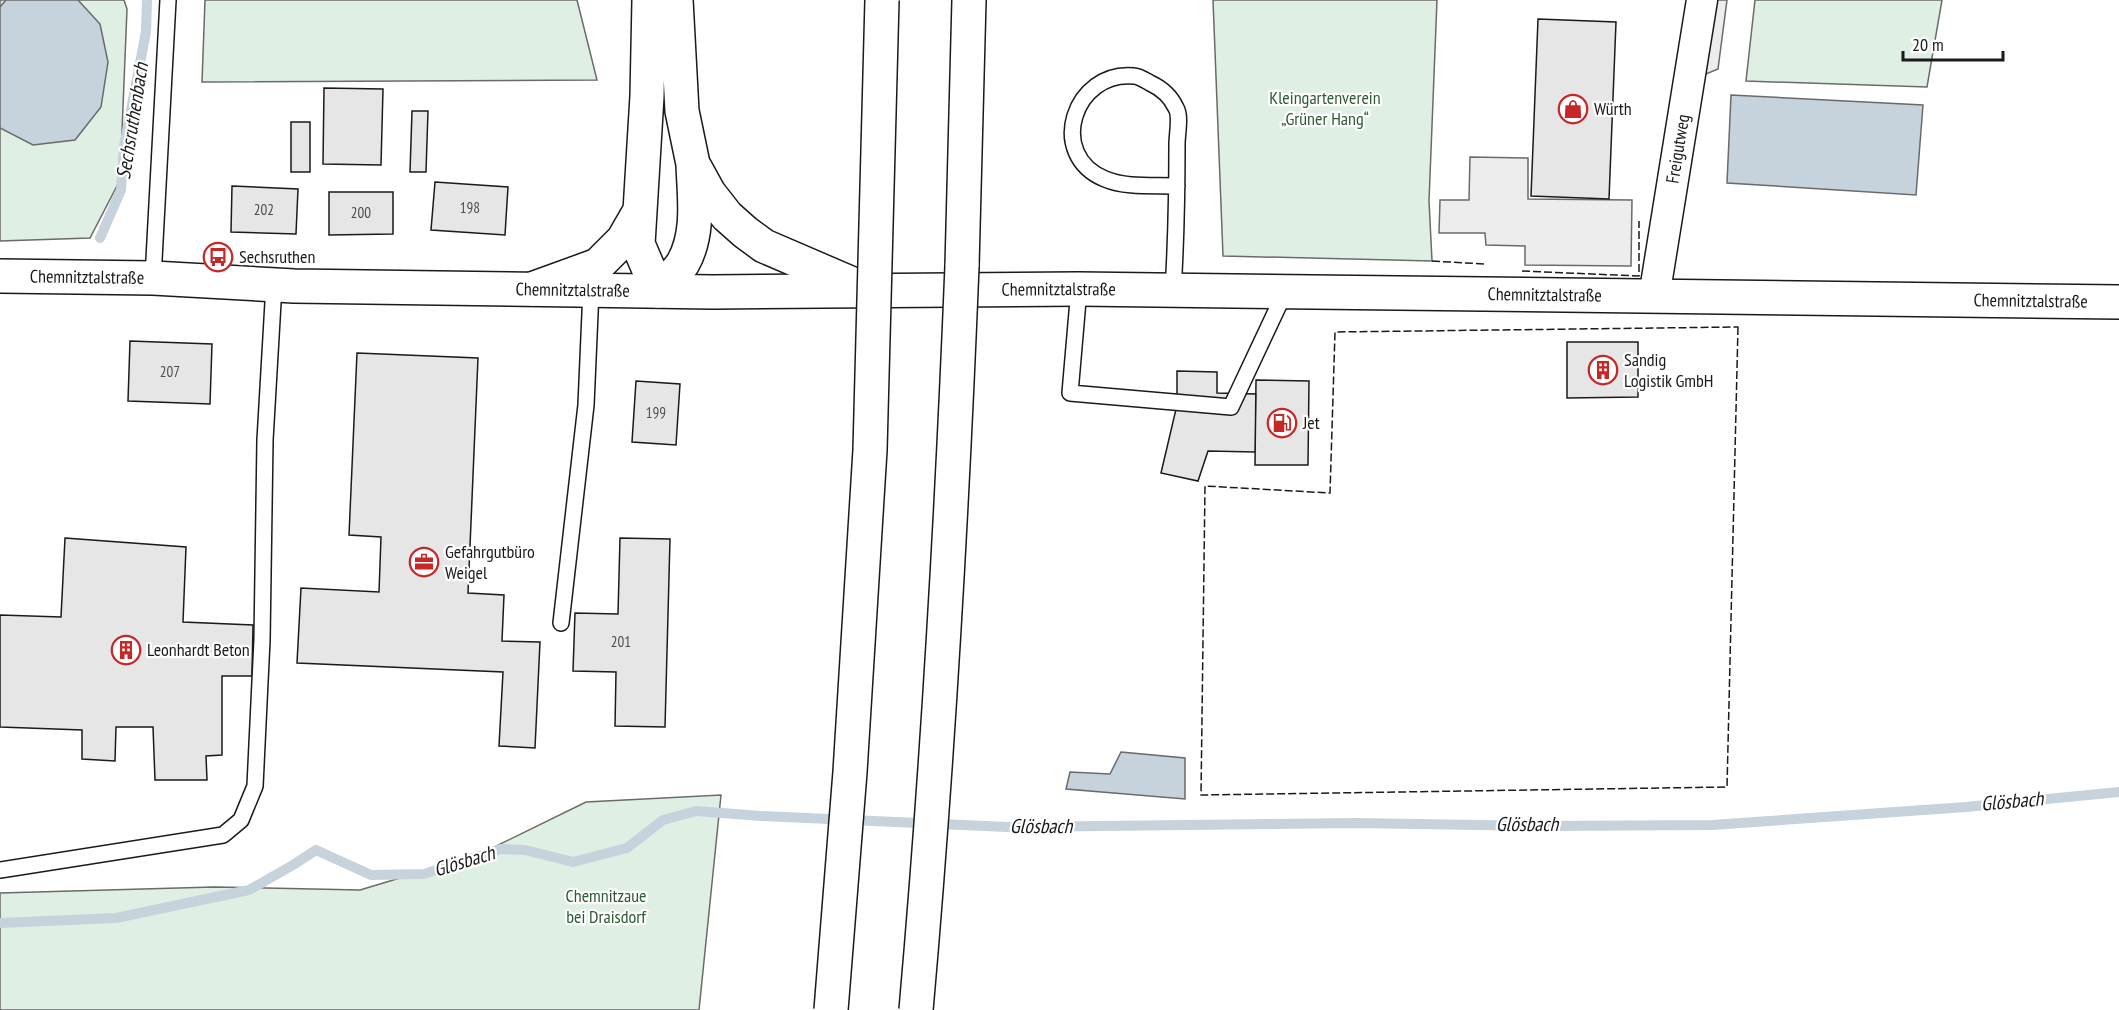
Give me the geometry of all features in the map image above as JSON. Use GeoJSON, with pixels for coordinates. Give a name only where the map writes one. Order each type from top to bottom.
{"type":"FeatureCollection","features":[{"type":"Feature","properties":{"kind":"main road"},"geometry":{"type":"LineString","coordinates":[[649,0],[647,96],[638,214],[638,244],[657,291],[682,264],[690,246],[695,215],[693,164],[682,111],[676,0]]}},
{"type":"Feature","properties":{"kind":"main road"},"geometry":{"type":"LineString","coordinates":[[831,1010],[850,772],[870,450],[882,0]]}},
{"type":"Feature","properties":{"kind":"main road"},"geometry":{"type":"LineString","coordinates":[[916,1010],[933,820],[955,453],[968,92],[969,0]]}},
{"type":"Feature","properties":{"kind":"main road"},"geometry":{"type":"LineString","coordinates":[[693,164],[709,193],[727,216],[754,239],[764,246],[872,292]]}},
{"type":"Feature","properties":{"kind":"main road"},"geometry":{"type":"LineString","coordinates":[[532,289],[598,265],[623,240],[638,214]]}},
{"type":"Feature","properties":{"kind":"main road","name":"Chemnitztalstraße"},"geometry":{"type":"LineString","coordinates":[[0,276],[153,278],[274,285],[657,291],[872,292],[1079,289],[2119,303]]}},
{"type":"Feature","properties":{"kind":"street","name":"Freigutweg"},"geometry":{"type":"LineString","coordinates":[[1654,297],[1702,0]]}},
{"type":"Feature","properties":{"kind":"lane"},"geometry":{"type":"LineString","coordinates":[[153,278],[168,0]]}},
{"type":"Feature","properties":{"kind":"lane"},"geometry":{"type":"LineString","coordinates":[[1173,291],[1177,186],[1178,109],[1161,88],[1136,75],[1110,78],[1089,91],[1075,110],[1071,129],[1074,148],[1086,167],[1105,179],[1113,181],[1177,186]]}},
{"type":"Feature","properties":{"kind":"lane"},"geometry":{"type":"LineString","coordinates":[[0,870],[223,835],[241,820],[255,786],[262,640],[265,440],[274,285]]}},
{"type":"Feature","properties":{"kind":"lane"},"geometry":{"type":"LineString","coordinates":[[1079,289],[1070,393],[1231,407],[1285,292]]}},
{"type":"Feature","properties":{"kind":"lane"},"geometry":{"type":"LineString","coordinates":[[561,623],[586,405],[591,290]]}},
{"type":"Feature","properties":{"kind":"green space"},"geometry":{"type":"Polygon","coordinates":[[[0,0],[124,0],[127,9],[120,180],[90,238],[0,241],[0,0]]]}},
{"type":"Feature","properties":{"kind":"green space"},"geometry":{"type":"Polygon","coordinates":[[[205,0],[577,0],[597,80],[202,82],[205,0]]]}},
{"type":"Feature","properties":{"kind":"green space","name":"Kleingartenverein „Grüner Hang“"},"geometry":{"type":"Polygon","coordinates":[[[1213,0],[1437,0],[1429,201],[1432,261],[1223,256],[1213,0]]]}},
{"type":"Feature","properties":{"kind":"green space"},"geometry":{"type":"Polygon","coordinates":[[[1755,0],[1942,0],[1927,87],[1746,81],[1755,0]]]}},
{"type":"Feature","properties":{"kind":"green space","name":"Chemnitzaue bei Draisdorf"},"geometry":{"type":"Polygon","coordinates":[[[721,795],[699,1010],[0,1010],[0,893],[214,887],[360,890],[480,854],[586,802],[721,795]]]}},
{"type":"Feature","properties":{"kind":"shaded area"},"geometry":{"type":"Polygon","coordinates":[[[6,0],[78,0],[100,24],[108,62],[101,107],[75,140],[33,145],[0,128],[0,7],[6,0]]]}},
{"type":"Feature","properties":{"kind":"shaded area"},"geometry":{"type":"Polygon","coordinates":[[[1705,0],[1727,0],[1718,69],[1694,79],[1705,0]]]}},
{"type":"Feature","properties":{"kind":"shaded area"},"geometry":{"type":"Polygon","coordinates":[[[1731,95],[1923,105],[1916,195],[1727,183],[1731,95]]]}},
{"type":"Feature","properties":{"kind":"shaded area"},"geometry":{"type":"Polygon","coordinates":[[[1470,157],[1528,158],[1528,199],[1632,200],[1631,266],[1525,265],[1525,246],[1486,245],[1485,233],[1439,233],[1440,200],[1469,200],[1470,157]]]}},
{"type":"Feature","properties":{"kind":"shaded area"},"geometry":{"type":"Polygon","coordinates":[[[1121,752],[1185,758],[1185,799],[1066,789],[1070,772],[1110,774],[1121,752]]]}},
{"type":"Feature","properties":{"kind":"building","name":"Würth"},"geometry":{"type":"Polygon","coordinates":[[[1538,19],[1616,22],[1609,199],[1531,196],[1538,19]]]}},
{"type":"Feature","properties":{"kind":"building"},"geometry":{"type":"Polygon","coordinates":[[[324,88],[383,89],[381,165],[323,164],[324,88]]]}},
{"type":"Feature","properties":{"kind":"building"},"geometry":{"type":"Polygon","coordinates":[[[412,111],[428,111],[426,172],[410,172],[412,111]]]}},
{"type":"Feature","properties":{"kind":"building"},"geometry":{"type":"Polygon","coordinates":[[[291,122],[310,122],[310,172],[291,172],[291,122]]]}},
{"type":"Feature","properties":{"kind":"building"},"geometry":{"type":"Polygon","coordinates":[[[435,182],[508,187],[505,235],[431,230],[435,182]]]}},
{"type":"Feature","properties":{"kind":"building"},"geometry":{"type":"Polygon","coordinates":[[[232,186],[298,189],[296,234],[231,232],[232,186]]]}},
{"type":"Feature","properties":{"kind":"building"},"geometry":{"type":"Polygon","coordinates":[[[329,192],[393,192],[393,234],[329,235],[329,192]]]}},
{"type":"Feature","properties":{"kind":"building"},"geometry":{"type":"Polygon","coordinates":[[[130,341],[212,344],[210,404],[128,401],[130,341]]]}},
{"type":"Feature","properties":{"kind":"building","name":"Sandig Logistik GmbH"},"geometry":{"type":"Polygon","coordinates":[[[1567,342],[1638,342],[1638,397],[1567,398],[1567,342]]]}},
{"type":"Feature","properties":{"kind":"building","name":"Gefahrgutbüro Weigel"},"geometry":{"type":"Polygon","coordinates":[[[357,353],[478,358],[468,593],[504,595],[502,641],[540,642],[535,748],[499,746],[503,672],[297,663],[301,588],[379,592],[381,537],[349,535],[357,353]]]}},
{"type":"Feature","properties":{"kind":"building"},"geometry":{"type":"Polygon","coordinates":[[[1177,371],[1217,372],[1217,393],[1256,394],[1255,452],[1208,451],[1198,481],[1161,473],[1177,405],[1177,371]]]}},
{"type":"Feature","properties":{"kind":"building","name":"Jet"},"geometry":{"type":"Polygon","coordinates":[[[1256,380],[1309,381],[1308,465],[1255,465],[1256,380]]]}},
{"type":"Feature","properties":{"kind":"building"},"geometry":{"type":"Polygon","coordinates":[[[636,381],[680,384],[676,445],[632,442],[636,381]]]}},
{"type":"Feature","properties":{"kind":"building","name":"Leonhardt Beton"},"geometry":{"type":"Polygon","coordinates":[[[65,538],[186,547],[183,622],[253,625],[252,676],[222,676],[222,755],[206,756],[207,780],[155,780],[153,727],[116,727],[115,761],[82,759],[82,730],[0,727],[0,615],[61,617],[65,538]]]}},
{"type":"Feature","properties":{"kind":"building"},"geometry":{"type":"Polygon","coordinates":[[[620,538],[670,539],[665,727],[615,726],[616,672],[573,671],[575,613],[618,614],[620,538]]]}},
{"type":"Feature","properties":{"kind":"waterway","name":"Sechsruthenbach"},"geometry":{"type":"LineString","coordinates":[[100,238],[121,190],[124,146],[146,32],[147,0]]}},
{"type":"Feature","properties":{"kind":"waterway","name":"Glösbach"},"geometry":{"type":"LineString","coordinates":[[0,923],[116,918],[249,890],[316,850],[371,875],[424,874],[501,849],[525,850],[573,862],[627,848],[663,820],[696,811],[1007,827],[1355,823],[1542,826],[1712,825],[1966,807],[2119,792]]}},
{"type":"Feature","properties":{"kind":"fence"},"geometry":{"type":"LineString","coordinates":[[1522,271],[1639,276],[1639,221]]}},
{"type":"Feature","properties":{"kind":"fence"},"geometry":{"type":"LineString","coordinates":[[1432,261],[1484,264]]}},
{"type":"Feature","properties":{"kind":"fence"},"geometry":{"type":"LineString","coordinates":[[1738,327],[1727,787],[1201,795],[1205,486],[1330,493],[1335,332],[1738,327]]}},
{"type":"Feature","properties":{"kind":"place","name":"Würth"},"geometry":{"type":"Point","coordinates":[1573,109]}},
{"type":"Feature","properties":{"kind":"place","name":"Sechsruthen"},"geometry":{"type":"Point","coordinates":[218,257]}},
{"type":"Feature","properties":{"kind":"place","name":"Sandig Logistik GmbH"},"geometry":{"type":"Point","coordinates":[1603,370]}},
{"type":"Feature","properties":{"kind":"place","name":"Jet"},"geometry":{"type":"Point","coordinates":[1282,423]}},
{"type":"Feature","properties":{"kind":"place","name":"Gefahrgutbüro Weigel"},"geometry":{"type":"Point","coordinates":[424,562]}},
{"type":"Feature","properties":{"kind":"place","name":"Leonhardt Beton"},"geometry":{"type":"Point","coordinates":[126,650]}}]}
